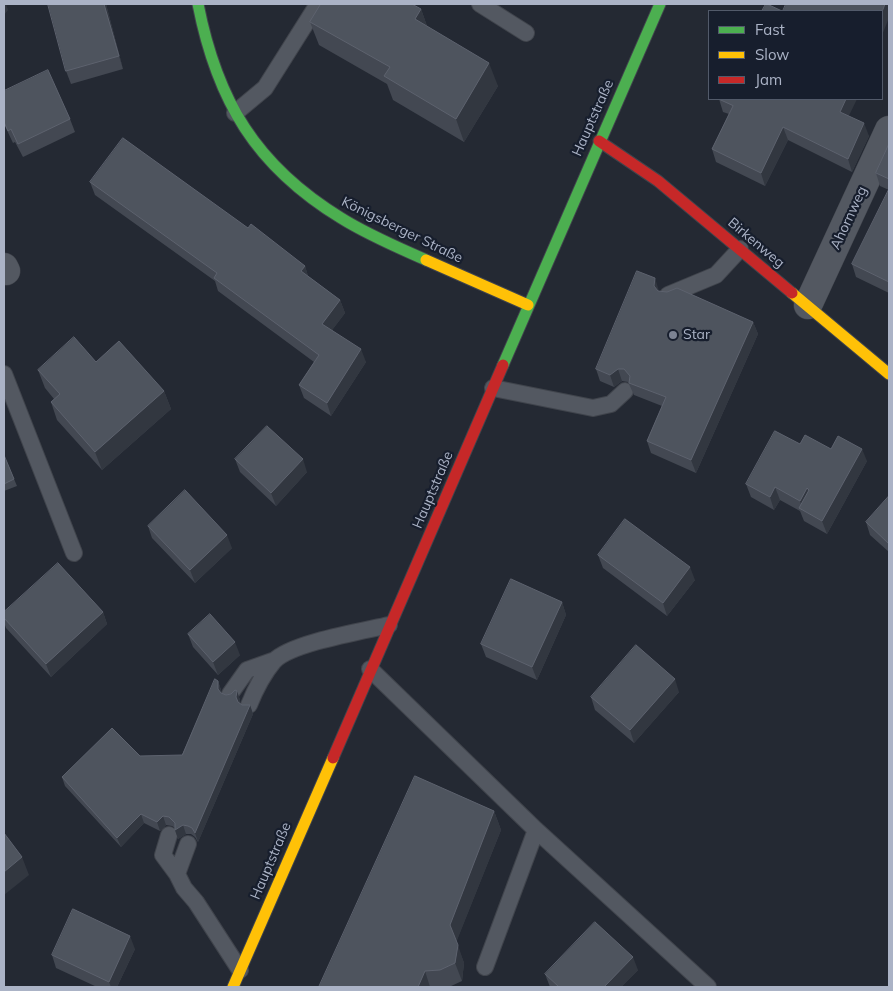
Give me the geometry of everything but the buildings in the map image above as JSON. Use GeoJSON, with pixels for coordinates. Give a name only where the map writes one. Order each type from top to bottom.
{"type":"FeatureCollection","features":[{"type":"Feature","properties":{"kind":"main road","name":"Königsberger Straße"},"geometry":{"type":"LineString","coordinates":[[198,4],[208,50],[226,98],[255,143],[292,183],[332,213],[358,228],[460,276],[528,305]]}},
{"type":"Feature","properties":{"kind":"main road","name":"Hauptstraße"},"geometry":{"type":"LineString","coordinates":[[233,987],[660,4]]}},
{"type":"Feature","properties":{"kind":"main road","name":"Birkenweg"},"geometry":{"type":"LineString","coordinates":[[599,141],[658,181],[889,374]]}},
{"type":"Feature","properties":{"kind":"street","name":"Ahornweg"},"geometry":{"type":"LineString","coordinates":[[808,305],[889,130]]}},
{"type":"Feature","properties":{"kind":"lane"},"geometry":{"type":"LineString","coordinates":[[235,113],[265,88],[318,4]]}},
{"type":"Feature","properties":{"kind":"lane"},"geometry":{"type":"LineString","coordinates":[[480,4],[526,33]]}},
{"type":"Feature","properties":{"kind":"lane"},"geometry":{"type":"LineString","coordinates":[[668,295],[716,275],[740,249]]}},
{"type":"Feature","properties":{"kind":"lane"},"geometry":{"type":"LineString","coordinates":[[4,374],[74,553]]}},
{"type":"Feature","properties":{"kind":"lane"},"geometry":{"type":"LineString","coordinates":[[493,388],[593,408],[611,404],[625,391]]}},
{"type":"Feature","properties":{"kind":"lane"},"geometry":{"type":"LineString","coordinates":[[230,694],[247,670],[275,660],[292,648],[389,625]]}},
{"type":"Feature","properties":{"kind":"lane"},"geometry":{"type":"LineString","coordinates":[[249,705],[275,660]]}},
{"type":"Feature","properties":{"kind":"lane"},"geometry":{"type":"LineString","coordinates":[[370,669],[536,830],[705,986]]}},
{"type":"Feature","properties":{"kind":"lane"},"geometry":{"type":"LineString","coordinates":[[485,967],[536,830]]}},
{"type":"Feature","properties":{"kind":"lane"},"geometry":{"type":"LineString","coordinates":[[169,835],[164,855],[240,970]]}},
{"type":"Feature","properties":{"kind":"lane"},"geometry":{"type":"LineString","coordinates":[[177,874],[188,844]]}},
{"type":"Feature","properties":{"kind":"traffic: fast"},"geometry":{"type":"LineString","coordinates":[[198,4],[216,71],[229,101],[263,153],[285,176],[311,198],[341,218],[372,235],[426,260]]}},
{"type":"Feature","properties":{"kind":"traffic: fast"},"geometry":{"type":"LineString","coordinates":[[503,365],[660,4]]}},
{"type":"Feature","properties":{"kind":"traffic: slow"},"geometry":{"type":"LineString","coordinates":[[426,260],[528,305]]}},
{"type":"Feature","properties":{"kind":"traffic: slow"},"geometry":{"type":"LineString","coordinates":[[792,293],[889,374]]}},
{"type":"Feature","properties":{"kind":"traffic: slow"},"geometry":{"type":"LineString","coordinates":[[233,987],[333,758]]}},
{"type":"Feature","properties":{"kind":"traffic: jam"},"geometry":{"type":"LineString","coordinates":[[599,141],[658,181],[792,293]]}},
{"type":"Feature","properties":{"kind":"traffic: jam"},"geometry":{"type":"LineString","coordinates":[[333,758],[503,365]]}},
{"type":"Feature","properties":{"kind":"place","name":"Star"},"geometry":{"type":"Point","coordinates":[673,335]}}]}
